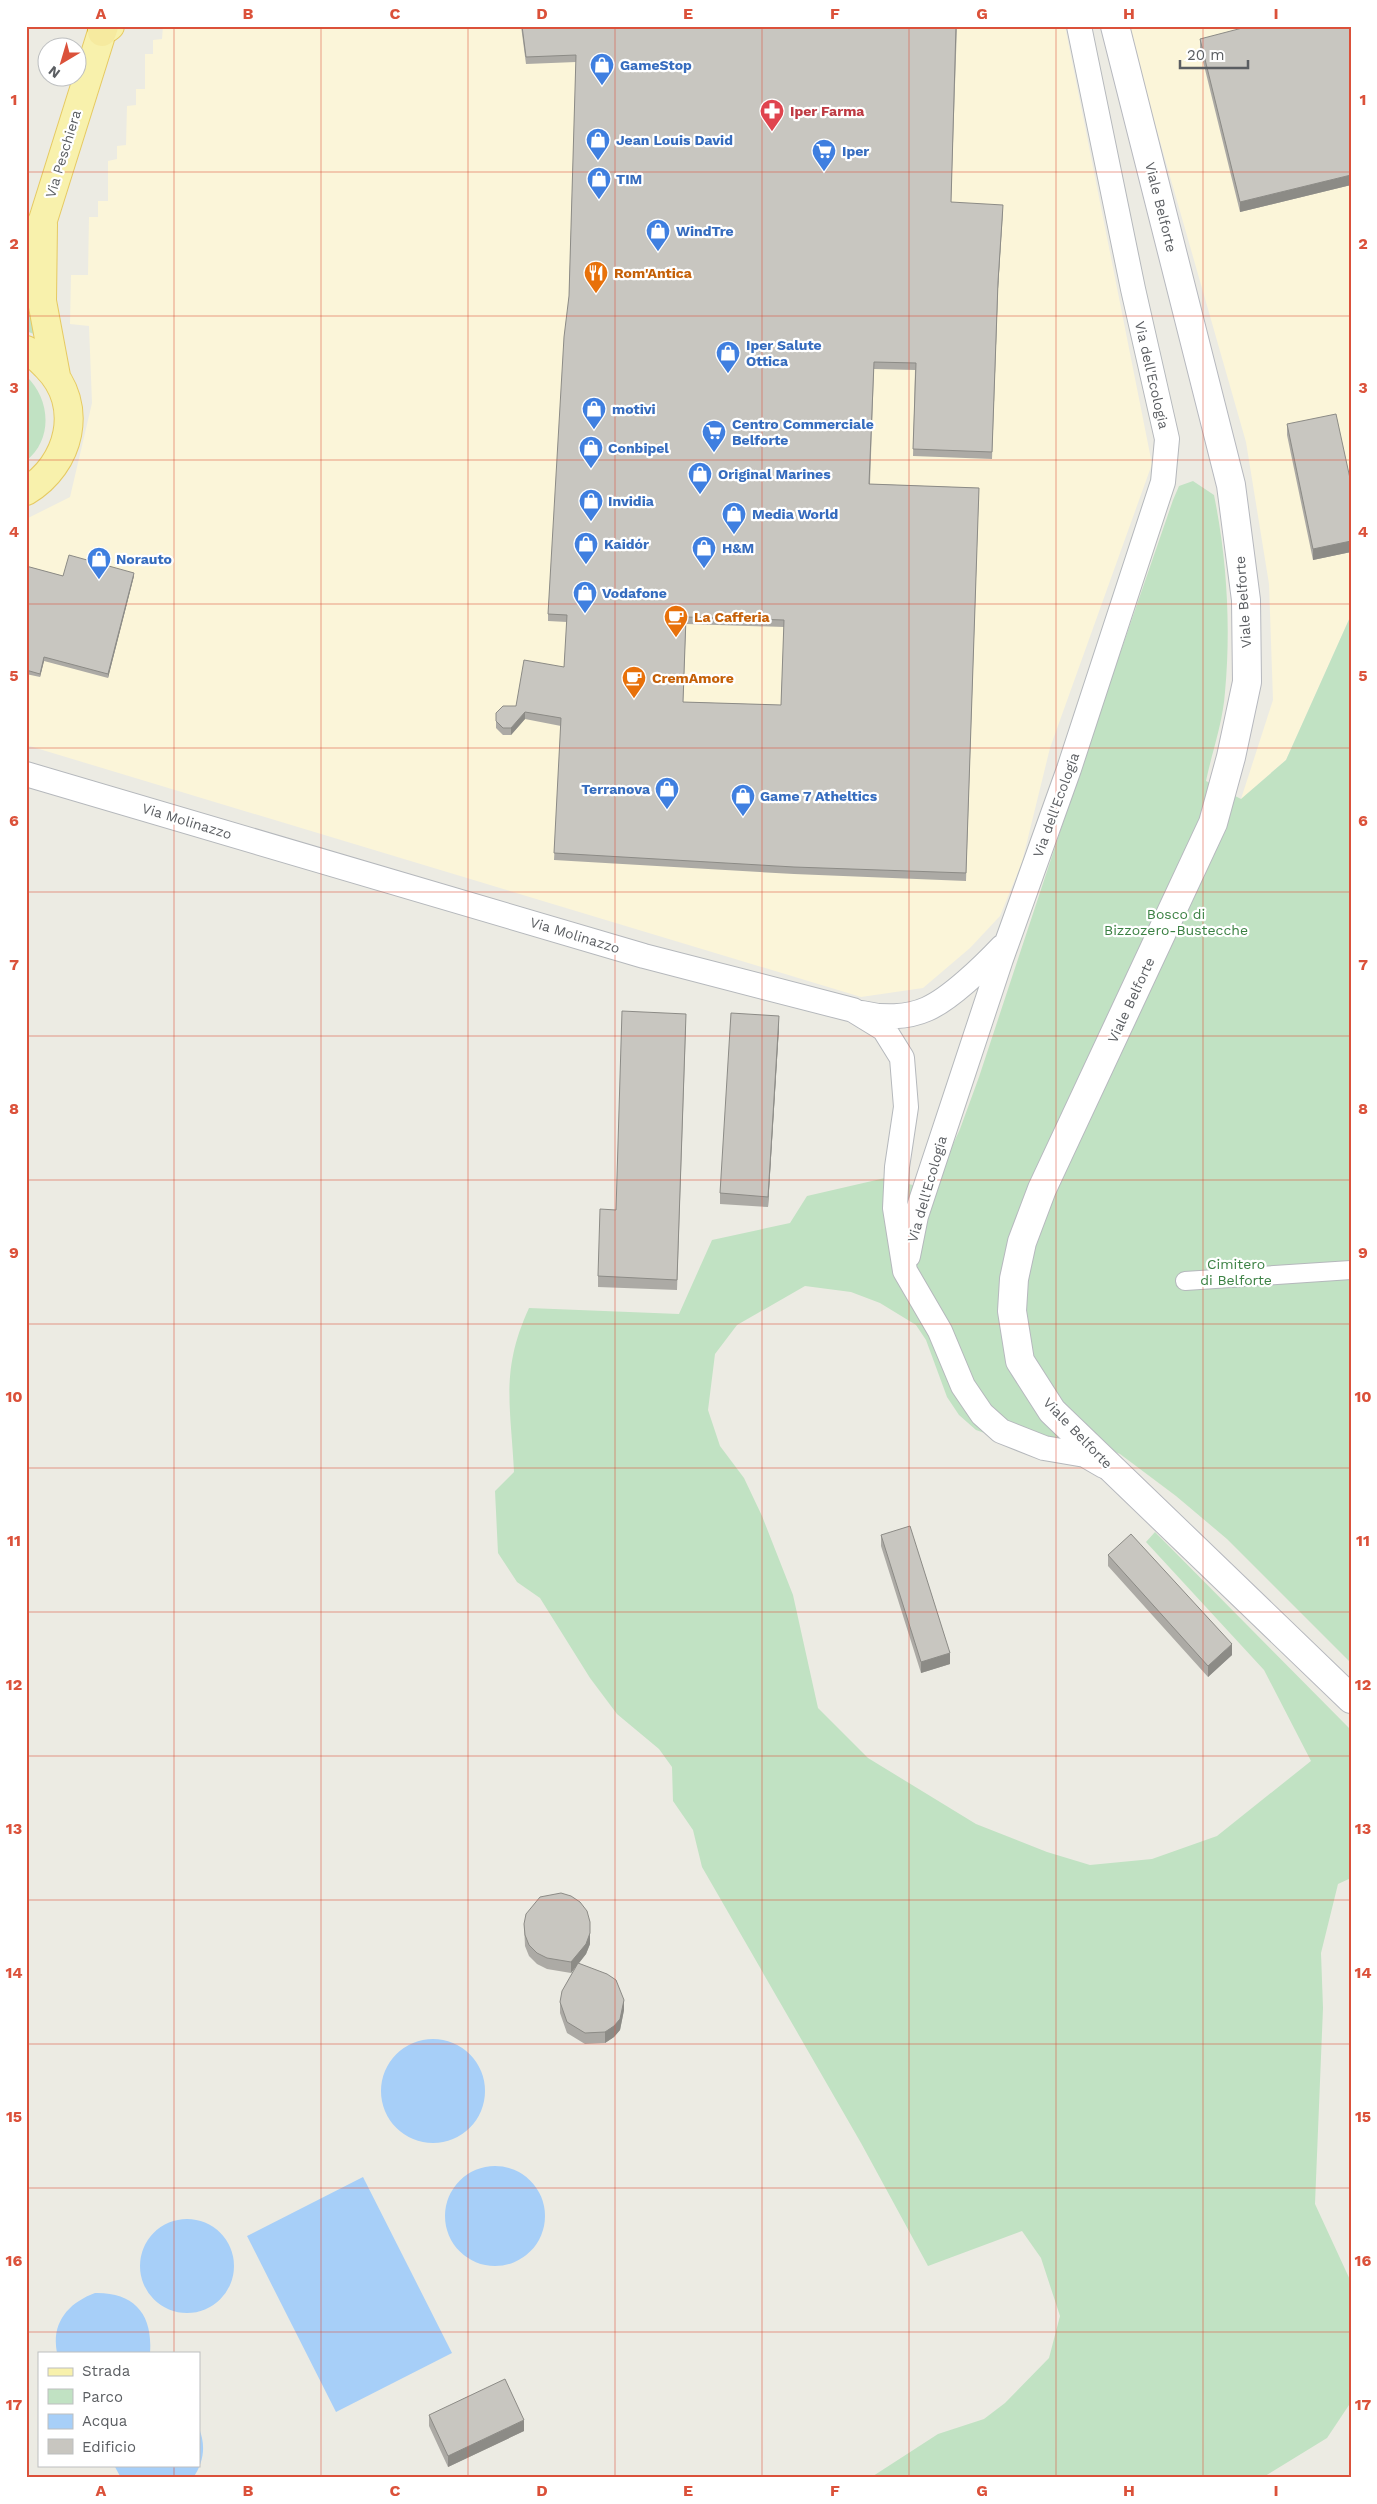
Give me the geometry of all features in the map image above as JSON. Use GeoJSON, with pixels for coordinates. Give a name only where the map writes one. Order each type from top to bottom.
{"type":"FeatureCollection","features":[{"type":"Feature","properties":{"kind":"main road","name":"Viale Belforte"},"geometry":{"type":"LineString","coordinates":[[1115,26],[1231,485],[1246,600],[1247,682],[1231,757],[1213,823],[1042,1188],[1022,1242],[1014,1279],[1012,1311],[1020,1361],[1052,1411],[1351,1699]]}},
{"type":"Feature","properties":{"kind":"main road","name":"Via Peschiera"},"geometry":{"type":"LineString","coordinates":[[26,252],[43,220],[104,28]]}},
{"type":"Feature","properties":{"kind":"main road","name":"Via Peschiera"},"geometry":{"type":"LineString","coordinates":[[26,491],[40,482],[59,460],[68,432],[67,403],[56,376],[42,301],[43,220]]}},
{"type":"Feature","properties":{"kind":"main road","name":"Via Peschiera"},"geometry":{"type":"LineString","coordinates":[[26,350],[33,353],[56,376]]}},
{"type":"Feature","properties":{"kind":"street","name":"Via dell'Ecologia"},"geometry":{"type":"LineString","coordinates":[[905,1271],[916,1216],[1006,942],[1069,769],[1163,482],[1167,439],[1133,289],[1080,26]]}},
{"type":"Feature","properties":{"kind":"street","name":"Via Molinazzo"},"geometry":{"type":"LineString","coordinates":[[26,774],[644,956],[853,1010],[884,1029],[902,1058],[906,1107],[897,1167],[894,1208],[905,1271]]}},
{"type":"Feature","properties":{"kind":"street"},"geometry":{"type":"LineString","coordinates":[[853,1010],[872,1016],[898,1016],[927,1009],[981,968],[1006,942]]}},
{"type":"Feature","properties":{"kind":"street"},"geometry":{"type":"LineString","coordinates":[[1184,1280],[1351,1270]]}},
{"type":"Feature","properties":{"kind":"street"},"geometry":{"type":"LineString","coordinates":[[905,1271],[940,1331],[963,1386],[982,1414],[1001,1431],[1044,1448],[1085,1455],[1119,1475]]}},
{"type":"Feature","properties":{"kind":"shaded area"},"geometry":{"type":"Polygon","coordinates":[[[163,26],[1065,26],[1152,464],[1050,748],[1022,862],[1000,916],[970,948],[923,988],[861,997],[26,745],[26,519],[70,497],[92,403],[89,326],[70,324],[71,275],[88,275],[89,217],[98,217],[98,201],[108,201],[108,161],[117,159],[117,146],[126,145],[127,106],[136,105],[136,89],[145,89],[145,54],[153,54],[153,40],[162,39],[163,26]]]}},
{"type":"Feature","properties":{"kind":"shaded area"},"geometry":{"type":"Polygon","coordinates":[[[1127,26],[1351,26],[1351,615],[1286,760],[1241,799],[1273,700],[1269,584],[1246,442],[1127,26]]]}},
{"type":"Feature","properties":{"kind":"green space"},"geometry":{"type":"Polygon","coordinates":[[[27,277],[34,334],[26,331],[27,277]]]}},
{"type":"Feature","properties":{"kind":"green space"},"geometry":{"type":"Polygon","coordinates":[[[26,376],[40,395],[46,418],[41,442],[26,461],[26,376]]]}},
{"type":"Feature","properties":{"kind":"green space"},"geometry":{"type":"Polygon","coordinates":[[[1193,481],[1214,495],[1227,593],[1228,643],[1224,703],[1206,781],[1241,799],[1286,760],[1351,615],[1351,1663],[1227,1539],[1176,1496],[1120,1454],[1101,1446],[996,1437],[976,1430],[959,1415],[947,1397],[926,1340],[916,1325],[880,1303],[851,1292],[805,1286],[737,1325],[715,1354],[708,1410],[720,1446],[744,1478],[762,1516],[793,1595],[818,1708],[868,1758],[976,1824],[1047,1852],[1090,1865],[1152,1859],[1217,1836],[1311,1761],[1264,1670],[1146,1542],[1155,1532],[1351,1730],[1351,1878],[1338,1884],[1321,1953],[1323,2008],[1315,2204],[1351,2282],[1351,2402],[1327,2438],[1262,2478],[870,2478],[938,2434],[984,2419],[1005,2403],[1049,2358],[1060,2316],[1041,2258],[1022,2231],[928,2266],[861,2143],[702,1867],[693,1830],[673,1801],[672,1767],[659,1749],[617,1714],[590,1678],[540,1598],[517,1582],[498,1553],[495,1491],[514,1472],[510,1389],[514,1351],[529,1308],[679,1314],[712,1240],[790,1223],[807,1196],[885,1178],[932,1190],[960,1129],[979,1077],[1094,729],[1173,500],[1179,486],[1193,481]]]}},
{"type":"Feature","properties":{"kind":"water"},"geometry":{"type":"Polygon","coordinates":[[[433,2039],[453,2043],[470,2054],[481,2071],[485,2091],[481,2111],[470,2128],[453,2139],[433,2143],[413,2139],[396,2128],[385,2111],[381,2091],[385,2071],[396,2054],[413,2043],[433,2039]]]}},
{"type":"Feature","properties":{"kind":"water"},"geometry":{"type":"Polygon","coordinates":[[[495,2166],[514,2170],[530,2181],[541,2197],[545,2216],[541,2235],[530,2251],[514,2262],[495,2266],[476,2262],[460,2251],[449,2235],[445,2216],[449,2197],[460,2181],[476,2170],[495,2166]]]}},
{"type":"Feature","properties":{"kind":"water"},"geometry":{"type":"Polygon","coordinates":[[[363,2177],[452,2353],[336,2412],[247,2236],[363,2177]]]}},
{"type":"Feature","properties":{"kind":"water"},"geometry":{"type":"Polygon","coordinates":[[[178,2219],[196,2219],[221,2232],[231,2248],[234,2266],[231,2284],[221,2300],[196,2313],[178,2313],[153,2300],[140,2275],[140,2257],[153,2232],[178,2219]]]}},
{"type":"Feature","properties":{"kind":"water"},"geometry":{"type":"Polygon","coordinates":[[[95,2293],[109,2294],[120,2296],[130,2301],[138,2308],[148,2327],[150,2352],[57,2352],[56,2342],[59,2323],[70,2308],[85,2297],[95,2293]]]}},
{"type":"Feature","properties":{"kind":"water"},"geometry":{"type":"Polygon","coordinates":[[[200,2432],[203,2441],[200,2466],[200,2432]]]}},
{"type":"Feature","properties":{"kind":"water"},"geometry":{"type":"Polygon","coordinates":[[[115,2466],[200,2466],[193,2478],[121,2478],[115,2466]]]}},
{"type":"Feature","properties":{"kind":"building","name":"Centro Commerciale Belforte"},"geometry":{"type":"Polygon","coordinates":[[[522,26],[956,26],[951,202],[1003,205],[998,282],[992,452],[913,449],[916,363],[874,362],[869,484],[979,488],[966,873],[794,867],[554,853],[561,718],[525,712],[511,728],[503,728],[496,721],[496,713],[503,706],[516,706],[524,660],[564,667],[567,615],[548,614],[564,337],[569,296],[576,55],[526,57],[522,26]],[[686,617],[683,702],[781,705],[784,620],[686,617]]]}},
{"type":"Feature","properties":{"kind":"building"},"geometry":{"type":"Polygon","coordinates":[[[1250,26],[1351,26],[1351,175],[1240,202],[1200,39],[1250,26]]]}},
{"type":"Feature","properties":{"kind":"building"},"geometry":{"type":"Polygon","coordinates":[[[1336,414],[1351,483],[1351,541],[1313,549],[1287,424],[1336,414]]]}},
{"type":"Feature","properties":{"kind":"building"},"geometry":{"type":"Polygon","coordinates":[[[69,555],[134,573],[108,674],[44,657],[40,674],[26,670],[26,566],[63,576],[69,555]]]}},
{"type":"Feature","properties":{"kind":"building"},"geometry":{"type":"Polygon","coordinates":[[[622,1011],[686,1014],[677,1280],[598,1276],[600,1209],[616,1210],[622,1011]]]}},
{"type":"Feature","properties":{"kind":"building"},"geometry":{"type":"Polygon","coordinates":[[[731,1013],[779,1016],[768,1197],[720,1193],[731,1013]]]}},
{"type":"Feature","properties":{"kind":"building"},"geometry":{"type":"Polygon","coordinates":[[[910,1526],[950,1653],[921,1662],[881,1535],[910,1526]]]}},
{"type":"Feature","properties":{"kind":"building"},"geometry":{"type":"Polygon","coordinates":[[[1131,1534],[1232,1644],[1208,1666],[1108,1555],[1131,1534]]]}},
{"type":"Feature","properties":{"kind":"building"},"geometry":{"type":"Polygon","coordinates":[[[561,1893],[571,1896],[580,1902],[587,1911],[590,1922],[590,1933],[586,1944],[571,1962],[547,1958],[537,1953],[529,1945],[525,1935],[524,1924],[526,1914],[540,1897],[561,1893]]]}},
{"type":"Feature","properties":{"kind":"building"},"geometry":{"type":"Polygon","coordinates":[[[578,1963],[607,1974],[616,1980],[624,2000],[620,2019],[605,2032],[585,2033],[567,2022],[560,2002],[562,1991],[578,1963]]]}},
{"type":"Feature","properties":{"kind":"building"},"geometry":{"type":"Polygon","coordinates":[[[505,2379],[524,2420],[448,2456],[429,2415],[505,2379]]]}},
{"type":"Feature","properties":{"kind":"place","name":"GameStop"},"geometry":{"type":"Point","coordinates":[602,86]}},
{"type":"Feature","properties":{"kind":"place","name":"Iper Farma"},"geometry":{"type":"Point","coordinates":[772,132]}},
{"type":"Feature","properties":{"kind":"place","name":"Jean Louis David"},"geometry":{"type":"Point","coordinates":[598,161]}},
{"type":"Feature","properties":{"kind":"place","name":"Iper"},"geometry":{"type":"Point","coordinates":[824,172]}},
{"type":"Feature","properties":{"kind":"place","name":"TIM"},"geometry":{"type":"Point","coordinates":[599,200]}},
{"type":"Feature","properties":{"kind":"place","name":"WindTre"},"geometry":{"type":"Point","coordinates":[658,252]}},
{"type":"Feature","properties":{"kind":"place","name":"Rom'Antica"},"geometry":{"type":"Point","coordinates":[596,294]}},
{"type":"Feature","properties":{"kind":"place","name":"Iper Salute Ottica"},"geometry":{"type":"Point","coordinates":[728,374]}},
{"type":"Feature","properties":{"kind":"place","name":"motivi"},"geometry":{"type":"Point","coordinates":[594,430]}},
{"type":"Feature","properties":{"kind":"place","name":"Centro Commerciale Belforte"},"geometry":{"type":"Point","coordinates":[714,453]}},
{"type":"Feature","properties":{"kind":"place","name":"Conbipel"},"geometry":{"type":"Point","coordinates":[591,469]}},
{"type":"Feature","properties":{"kind":"place","name":"Original Marines"},"geometry":{"type":"Point","coordinates":[700,495]}},
{"type":"Feature","properties":{"kind":"place","name":"Invidia"},"geometry":{"type":"Point","coordinates":[591,522]}},
{"type":"Feature","properties":{"kind":"place","name":"Media World"},"geometry":{"type":"Point","coordinates":[734,535]}},
{"type":"Feature","properties":{"kind":"place","name":"Kaidór"},"geometry":{"type":"Point","coordinates":[586,565]}},
{"type":"Feature","properties":{"kind":"place","name":"H&M"},"geometry":{"type":"Point","coordinates":[704,569]}},
{"type":"Feature","properties":{"kind":"place","name":"Norauto"},"geometry":{"type":"Point","coordinates":[99,580]}},
{"type":"Feature","properties":{"kind":"place","name":"Vodafone"},"geometry":{"type":"Point","coordinates":[585,614]}},
{"type":"Feature","properties":{"kind":"place","name":"La Cafferia"},"geometry":{"type":"Point","coordinates":[676,638]}},
{"type":"Feature","properties":{"kind":"place","name":"CremAmore"},"geometry":{"type":"Point","coordinates":[634,699]}},
{"type":"Feature","properties":{"kind":"place","name":"Terranova"},"geometry":{"type":"Point","coordinates":[667,810]}},
{"type":"Feature","properties":{"kind":"place","name":"Game 7 Atheltics"},"geometry":{"type":"Point","coordinates":[743,817]}},
{"type":"Feature","properties":{"kind":"park label","name":"Bosco di Bizzozero-Bustecche"},"geometry":{"type":"Point","coordinates":[1176,922]}},
{"type":"Feature","properties":{"kind":"park label","name":"Cimitero di Belforte"},"geometry":{"type":"Point","coordinates":[1236,1272]}}]}
